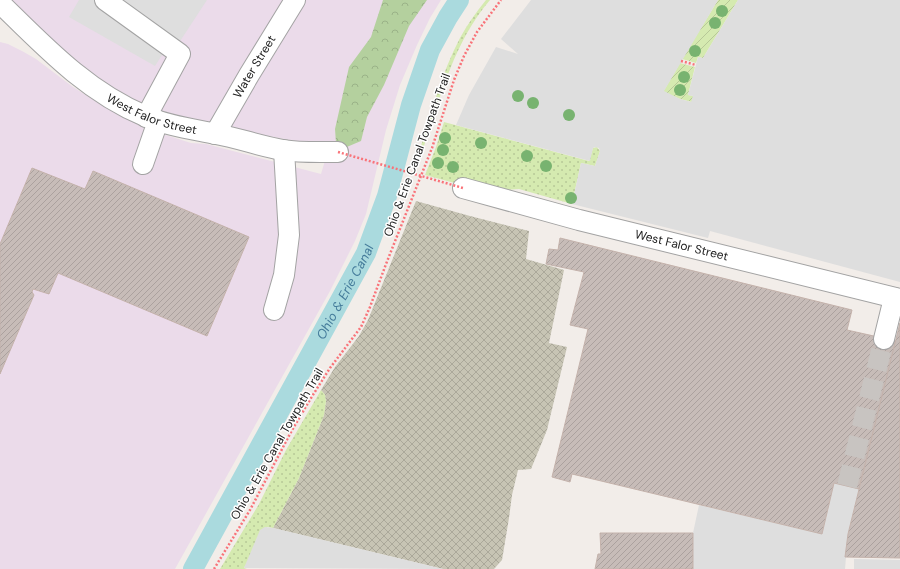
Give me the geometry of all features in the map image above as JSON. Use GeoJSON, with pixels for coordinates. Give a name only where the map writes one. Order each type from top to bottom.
{"type":"FeatureCollection","features":[{"type":"Feature","properties":{"kind":"street"},"geometry":{"type":"LineString","coordinates":[[105,0],[180,54],[152,119],[143,164]]}},
{"type":"Feature","properties":{"kind":"street","name":"Water Street"},"geometry":{"type":"LineString","coordinates":[[215,134],[249,75],[296,0]]}},
{"type":"Feature","properties":{"kind":"street","name":"West Falor Street"},"geometry":{"type":"LineString","coordinates":[[0,3],[53,55],[77,75],[128,108],[152,119],[186,129],[284,150],[338,152]]}},
{"type":"Feature","properties":{"kind":"street"},"geometry":{"type":"LineString","coordinates":[[274,310],[284,275],[289,235],[284,150]]}},
{"type":"Feature","properties":{"kind":"street","name":"West Falor Street"},"geometry":{"type":"LineString","coordinates":[[463,188],[579,220],[897,299]]}},
{"type":"Feature","properties":{"kind":"street"},"geometry":{"type":"LineString","coordinates":[[884,338],[897,299]]}},
{"type":"Feature","properties":{"kind":"path","name":"Ohio & Erie Canal Towpath Trail"},"geometry":{"type":"LineString","coordinates":[[214,569],[250,510],[291,432],[311,398],[330,368],[361,327],[432,148],[454,80],[464,56],[477,32],[501,0]]}},
{"type":"Feature","properties":{"kind":"path"},"geometry":{"type":"LineString","coordinates":[[681,61],[696,65]]}},
{"type":"Feature","properties":{"kind":"path"},"geometry":{"type":"LineString","coordinates":[[338,152],[463,188]]}},
{"type":"Feature","properties":{"kind":"shaded area"},"geometry":{"type":"Polygon","coordinates":[[[6,0],[441,0],[430,18],[400,85],[386,130],[366,214],[355,241],[330,291],[175,569],[0,569],[0,42],[8,44],[36,59],[73,87],[113,112],[147,129],[191,143],[206,144],[321,174],[329,147],[234,130],[230,124],[212,126],[163,118],[96,83],[6,0]]]}},
{"type":"Feature","properties":{"kind":"shaded area"},"geometry":{"type":"Polygon","coordinates":[[[79,0],[207,0],[169,58],[162,55],[155,66],[69,17],[79,0]]]}},
{"type":"Feature","properties":{"kind":"shaded area"},"geometry":{"type":"Polygon","coordinates":[[[531,0],[718,0],[664,91],[680,99],[691,102],[693,96],[688,95],[698,57],[703,58],[738,0],[900,0],[900,282],[710,231],[708,238],[572,204],[581,163],[595,166],[600,151],[599,148],[593,148],[590,161],[456,125],[469,95],[496,47],[518,54],[501,39],[531,0]]]}},
{"type":"Feature","properties":{"kind":"shaded area"},"geometry":{"type":"Polygon","coordinates":[[[416,201],[529,231],[526,259],[564,270],[549,343],[567,347],[547,430],[531,469],[518,470],[512,495],[502,560],[494,569],[443,569],[273,528],[299,478],[324,415],[326,401],[325,395],[321,390],[335,367],[359,336],[368,320],[416,201]]]}},
{"type":"Feature","properties":{"kind":"shaded area"},"geometry":{"type":"Polygon","coordinates":[[[834,483],[859,489],[848,534],[845,569],[693,569],[693,533],[699,505],[822,534],[834,483]]]}},
{"type":"Feature","properties":{"kind":"shaded area"},"geometry":{"type":"Polygon","coordinates":[[[265,527],[443,569],[244,568],[260,530],[265,527]]]}},
{"type":"Feature","properties":{"kind":"shaded area"},"geometry":{"type":"Polygon","coordinates":[[[854,559],[900,560],[900,569],[854,569],[854,559]]]}},
{"type":"Feature","properties":{"kind":"green space"},"geometry":{"type":"Polygon","coordinates":[[[383,0],[427,0],[409,26],[384,85],[367,117],[361,141],[342,149],[336,143],[335,129],[349,67],[371,37],[383,0]]]}},
{"type":"Feature","properties":{"kind":"green space"},"geometry":{"type":"Polygon","coordinates":[[[486,0],[490,0],[467,33],[458,51],[443,88],[424,146],[421,146],[448,64],[460,38],[486,0]]]}},
{"type":"Feature","properties":{"kind":"green space"},"geometry":{"type":"Polygon","coordinates":[[[718,0],[738,0],[703,58],[698,57],[696,63],[682,59],[718,0]]]}},
{"type":"Feature","properties":{"kind":"green space"},"geometry":{"type":"Polygon","coordinates":[[[680,63],[695,67],[688,95],[693,96],[692,102],[663,92],[680,63]]]}},
{"type":"Feature","properties":{"kind":"green space"},"geometry":{"type":"Polygon","coordinates":[[[444,122],[589,161],[593,148],[597,147],[600,151],[595,166],[581,163],[572,204],[519,189],[503,190],[492,193],[425,175],[444,122]]]}},
{"type":"Feature","properties":{"kind":"green space"},"geometry":{"type":"Polygon","coordinates":[[[321,390],[325,395],[326,401],[324,415],[299,478],[273,528],[267,527],[244,568],[247,569],[220,569],[259,504],[286,450],[321,390]]]}},
{"type":"Feature","properties":{"kind":"building"},"geometry":{"type":"Polygon","coordinates":[[[32,168],[85,189],[93,171],[249,237],[207,336],[58,273],[49,294],[33,289],[32,292],[34,295],[0,374],[0,244],[32,168]]]}},
{"type":"Feature","properties":{"kind":"building"},"geometry":{"type":"Polygon","coordinates":[[[560,238],[852,310],[847,330],[896,341],[859,489],[834,483],[822,534],[572,474],[570,482],[552,477],[588,329],[570,325],[584,272],[546,264],[549,249],[558,250],[560,238]]]}},
{"type":"Feature","properties":{"kind":"building"},"geometry":{"type":"Polygon","coordinates":[[[900,323],[900,558],[845,557],[848,534],[900,323]]]}},
{"type":"Feature","properties":{"kind":"building"},"geometry":{"type":"Polygon","coordinates":[[[600,533],[693,533],[693,569],[595,569],[598,554],[601,554],[600,533]]]}},
{"type":"Feature","properties":{"kind":"waterway","name":"Ohio & Erie Canal"},"geometry":{"type":"LineString","coordinates":[[193,569],[366,253],[387,196],[411,105],[430,50],[459,0]]}},
{"type":"Feature","properties":{"kind":"tunnel"},"geometry":{"type":"LineString","coordinates":[[847,486],[884,339]]}}]}
